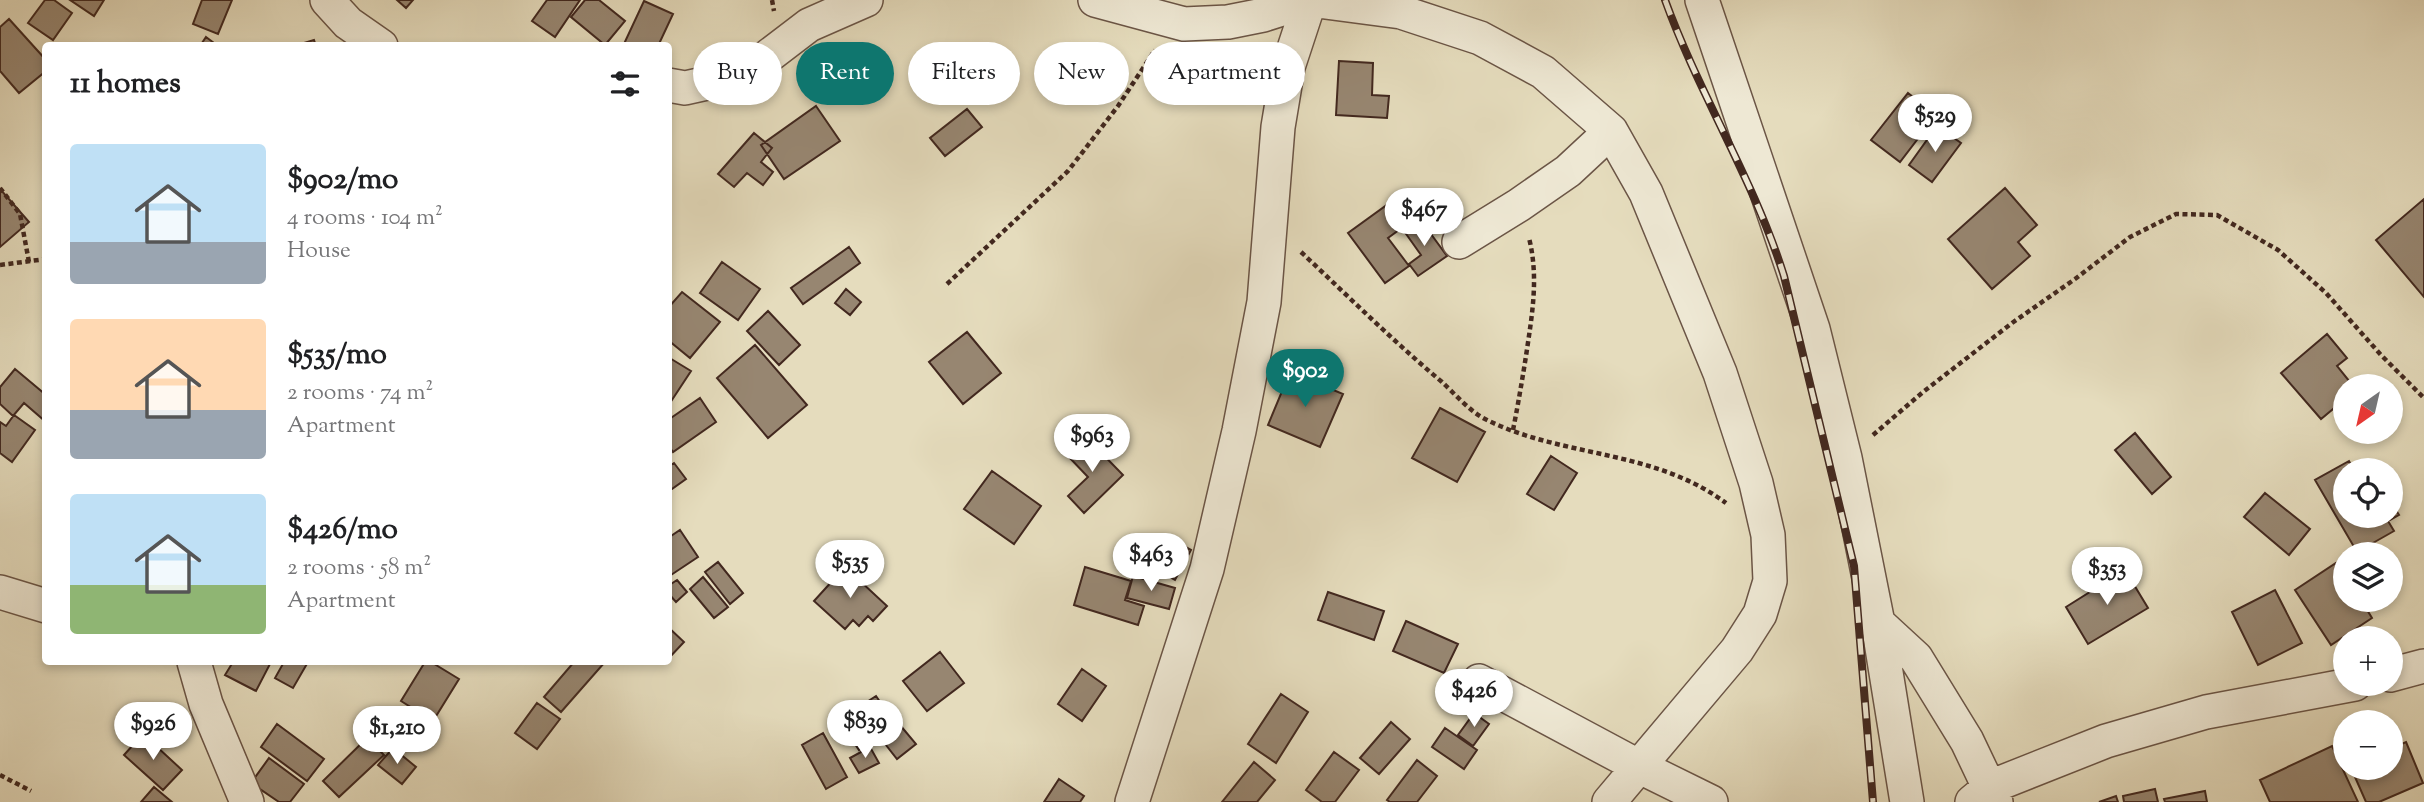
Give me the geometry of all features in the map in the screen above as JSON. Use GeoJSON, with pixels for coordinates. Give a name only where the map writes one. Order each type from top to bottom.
{"type":"FeatureCollection","features":[{"type":"Feature","properties":{"kind":"street"},"geometry":{"type":"LineString","coordinates":[[327,0],[348,23],[375,42]]}},
{"type":"Feature","properties":{"kind":"street"},"geometry":{"type":"LineString","coordinates":[[672,86],[685,88],[721,80],[754,67],[809,25],[866,0]]}},
{"type":"Feature","properties":{"kind":"street"},"geometry":{"type":"LineString","coordinates":[[1095,0],[1184,23],[1228,22],[1263,15],[1310,0],[1401,12],[1480,38],[1543,72],[1611,131],[1646,193],[1720,373],[1756,483],[1769,536],[1770,581],[1760,614],[1737,650],[1609,802]]}},
{"type":"Feature","properties":{"kind":"street"},"geometry":{"type":"LineString","coordinates":[[1132,802],[1208,569],[1239,430],[1264,302],[1278,127],[1288,67],[1310,0]]}},
{"type":"Feature","properties":{"kind":"street"},"geometry":{"type":"LineString","coordinates":[[1702,0],[1813,329],[1845,458],[1878,623],[1907,802]]}},
{"type":"Feature","properties":{"kind":"street"},"geometry":{"type":"LineString","coordinates":[[1459,242],[1520,205],[1568,171],[1611,131]]}},
{"type":"Feature","properties":{"kind":"street"},"geometry":{"type":"LineString","coordinates":[[0,592],[42,605]]}},
{"type":"Feature","properties":{"kind":"street"},"geometry":{"type":"LineString","coordinates":[[1878,623],[1916,658],[1967,741],[1986,797],[2106,741],[2206,712],[2333,688]]}},
{"type":"Feature","properties":{"kind":"street"},"geometry":{"type":"LineString","coordinates":[[195,665],[206,704],[247,802]]}},
{"type":"Feature","properties":{"kind":"street"},"geometry":{"type":"LineString","coordinates":[[2403,672],[2424,666]]}},
{"type":"Feature","properties":{"kind":"street"},"geometry":{"type":"LineString","coordinates":[[1479,681],[1711,802]]}},
{"type":"Feature","properties":{"kind":"path"},"geometry":{"type":"LineString","coordinates":[[947,284],[1068,171],[1118,106],[1157,47],[1184,23]]}},
{"type":"Feature","properties":{"kind":"path"},"geometry":{"type":"LineString","coordinates":[[0,188],[20,214],[29,262]]}},
{"type":"Feature","properties":{"kind":"path"},"geometry":{"type":"LineString","coordinates":[[1513,430],[1534,312],[1535,273],[1520,205]]}},
{"type":"Feature","properties":{"kind":"path"},"geometry":{"type":"LineString","coordinates":[[1845,458],[1923,392],[2012,323],[2130,237],[2176,214],[2217,215],[2278,250],[2326,293],[2424,398]]}},
{"type":"Feature","properties":{"kind":"path"},"geometry":{"type":"LineString","coordinates":[[1272,225],[1422,366],[1484,419],[1565,446],[1660,468],[1706,488],[1727,504]]}},
{"type":"Feature","properties":{"kind":"path"},"geometry":{"type":"LineString","coordinates":[[0,265],[42,260]]}},
{"type":"Feature","properties":{"kind":"path"},"geometry":{"type":"LineString","coordinates":[[0,775],[31,790]]}},
{"type":"Feature","properties":{"kind":"building"},"geometry":{"type":"Polygon","coordinates":[[[45,0],[54,0],[72,13],[53,40],[28,23],[45,0]]]}},
{"type":"Feature","properties":{"kind":"building"},"geometry":{"type":"Polygon","coordinates":[[[70,0],[104,0],[94,16],[70,0]]]}},
{"type":"Feature","properties":{"kind":"building"},"geometry":{"type":"Polygon","coordinates":[[[202,0],[232,0],[218,34],[193,24],[202,0]]]}},
{"type":"Feature","properties":{"kind":"building"},"geometry":{"type":"Polygon","coordinates":[[[397,0],[413,0],[406,8],[397,0]]]}},
{"type":"Feature","properties":{"kind":"building"},"geometry":{"type":"Polygon","coordinates":[[[547,0],[580,0],[555,37],[532,21],[547,0]]]}},
{"type":"Feature","properties":{"kind":"building"},"geometry":{"type":"Polygon","coordinates":[[[585,0],[599,0],[625,21],[608,42],[601,42],[571,17],[585,0]]]}},
{"type":"Feature","properties":{"kind":"building"},"geometry":{"type":"Polygon","coordinates":[[[644,1],[673,14],[660,42],[625,42],[644,1]]]}},
{"type":"Feature","properties":{"kind":"building"},"geometry":{"type":"Polygon","coordinates":[[[9,19],[42,56],[42,74],[19,93],[0,71],[0,27],[9,19]]]}},
{"type":"Feature","properties":{"kind":"building"},"geometry":{"type":"Polygon","coordinates":[[[1339,61],[1373,63],[1372,95],[1389,96],[1387,118],[1336,115],[1339,61]]]}},
{"type":"Feature","properties":{"kind":"building"},"geometry":{"type":"Polygon","coordinates":[[[1908,93],[1936,115],[1900,162],[1871,140],[1908,93]]]}},
{"type":"Feature","properties":{"kind":"building"},"geometry":{"type":"Polygon","coordinates":[[[816,106],[840,141],[784,179],[761,145],[816,106]]]}},
{"type":"Feature","properties":{"kind":"building"},"geometry":{"type":"Polygon","coordinates":[[[967,109],[982,127],[945,156],[930,138],[967,109]]]}},
{"type":"Feature","properties":{"kind":"building"},"geometry":{"type":"Polygon","coordinates":[[[1937,126],[1961,143],[1932,182],[1909,165],[1937,126]]]}},
{"type":"Feature","properties":{"kind":"building"},"geometry":{"type":"Polygon","coordinates":[[[754,133],[772,148],[761,162],[773,172],[763,185],[747,173],[734,187],[718,174],[754,133]]]}},
{"type":"Feature","properties":{"kind":"building"},"geometry":{"type":"Polygon","coordinates":[[[2005,188],[2037,225],[2018,242],[2030,256],[1992,289],[1948,239],[2005,188]]]}},
{"type":"Feature","properties":{"kind":"building"},"geometry":{"type":"Polygon","coordinates":[[[0,189],[29,222],[0,247],[0,189]]]}},
{"type":"Feature","properties":{"kind":"building"},"geometry":{"type":"Polygon","coordinates":[[[1402,194],[1418,216],[1388,238],[1409,266],[1385,283],[1348,233],[1402,194]]]}},
{"type":"Feature","properties":{"kind":"building"},"geometry":{"type":"Polygon","coordinates":[[[2424,199],[2424,297],[2376,240],[2424,199]]]}},
{"type":"Feature","properties":{"kind":"building"},"geometry":{"type":"Polygon","coordinates":[[[1420,219],[1447,256],[1418,276],[1409,264],[1421,255],[1404,231],[1420,219]]]}},
{"type":"Feature","properties":{"kind":"building"},"geometry":{"type":"Polygon","coordinates":[[[849,247],[860,263],[803,304],[791,288],[849,247]]]}},
{"type":"Feature","properties":{"kind":"building"},"geometry":{"type":"Polygon","coordinates":[[[722,262],[760,289],[738,320],[700,293],[722,262]]]}},
{"type":"Feature","properties":{"kind":"building"},"geometry":{"type":"Polygon","coordinates":[[[846,289],[861,302],[850,315],[835,303],[846,289]]]}},
{"type":"Feature","properties":{"kind":"building"},"geometry":{"type":"Polygon","coordinates":[[[682,292],[720,322],[690,358],[672,343],[672,303],[682,292]]]}},
{"type":"Feature","properties":{"kind":"building"},"geometry":{"type":"Polygon","coordinates":[[[768,311],[800,345],[779,365],[747,331],[768,311]]]}},
{"type":"Feature","properties":{"kind":"building"},"geometry":{"type":"Polygon","coordinates":[[[967,332],[1001,373],[963,404],[929,362],[967,332]]]}},
{"type":"Feature","properties":{"kind":"building"},"geometry":{"type":"Polygon","coordinates":[[[2327,334],[2347,358],[2337,366],[2343,374],[2333,374],[2333,409],[2321,419],[2281,373],[2327,334]]]}},
{"type":"Feature","properties":{"kind":"building"},"geometry":{"type":"Polygon","coordinates":[[[755,345],[807,405],[768,438],[717,378],[755,345]]]}},
{"type":"Feature","properties":{"kind":"building"},"geometry":{"type":"Polygon","coordinates":[[[672,359],[691,371],[672,400],[672,359]]]}},
{"type":"Feature","properties":{"kind":"building"},"geometry":{"type":"Polygon","coordinates":[[[15,369],[42,392],[42,419],[24,403],[13,416],[0,404],[0,387],[15,369]]]}},
{"type":"Feature","properties":{"kind":"building"},"geometry":{"type":"Polygon","coordinates":[[[1290,372],[1343,394],[1320,447],[1268,425],[1290,372]]]}},
{"type":"Feature","properties":{"kind":"building"},"geometry":{"type":"Polygon","coordinates":[[[700,398],[716,422],[673,452],[672,417],[700,398]]]}},
{"type":"Feature","properties":{"kind":"building"},"geometry":{"type":"Polygon","coordinates":[[[1440,408],[1485,432],[1457,482],[1412,458],[1440,408]]]}},
{"type":"Feature","properties":{"kind":"building"},"geometry":{"type":"Polygon","coordinates":[[[14,415],[35,430],[12,462],[0,453],[0,422],[6,426],[14,415]]]}},
{"type":"Feature","properties":{"kind":"building"},"geometry":{"type":"Polygon","coordinates":[[[2135,433],[2171,477],[2152,494],[2115,450],[2135,433]]]}},
{"type":"Feature","properties":{"kind":"building"},"geometry":{"type":"Polygon","coordinates":[[[1085,436],[1123,475],[1084,513],[1068,496],[1088,477],[1066,454],[1085,436]]]}},
{"type":"Feature","properties":{"kind":"building"},"geometry":{"type":"Polygon","coordinates":[[[1551,456],[1577,473],[1554,510],[1527,494],[1551,456]]]}},
{"type":"Feature","properties":{"kind":"building"},"geometry":{"type":"Polygon","coordinates":[[[674,463],[686,479],[672,489],[674,463]]]}},
{"type":"Feature","properties":{"kind":"building"},"geometry":{"type":"Polygon","coordinates":[[[2333,470],[2333,511],[2315,480],[2333,470]]]}},
{"type":"Feature","properties":{"kind":"building"},"geometry":{"type":"Polygon","coordinates":[[[992,471],[1041,506],[1014,544],[964,509],[992,471]]]}},
{"type":"Feature","properties":{"kind":"building"},"geometry":{"type":"Polygon","coordinates":[[[2265,493],[2310,529],[2289,555],[2244,517],[2265,493]]]}},
{"type":"Feature","properties":{"kind":"building"},"geometry":{"type":"Polygon","coordinates":[[[2343,528],[2392,528],[2394,531],[2375,542],[2351,542],[2343,528]]]}},
{"type":"Feature","properties":{"kind":"building"},"geometry":{"type":"Polygon","coordinates":[[[680,530],[698,557],[672,574],[672,535],[680,530]]]}},
{"type":"Feature","properties":{"kind":"building"},"geometry":{"type":"Polygon","coordinates":[[[1171,539],[1191,550],[1175,580],[1155,569],[1171,539]]]}},
{"type":"Feature","properties":{"kind":"building"},"geometry":{"type":"Polygon","coordinates":[[[718,562],[743,593],[730,604],[705,572],[718,562]]]}},
{"type":"Feature","properties":{"kind":"building"},"geometry":{"type":"Polygon","coordinates":[[[2333,565],[2333,612],[2368,612],[2372,618],[2360,626],[2333,626],[2331,645],[2295,590],[2333,565]]]}},
{"type":"Feature","properties":{"kind":"building"},"geometry":{"type":"Polygon","coordinates":[[[845,567],[887,606],[873,621],[868,616],[859,626],[853,620],[845,629],[814,601],[845,567]]]}},
{"type":"Feature","properties":{"kind":"building"},"geometry":{"type":"Polygon","coordinates":[[[1085,567],[1131,581],[1125,600],[1144,606],[1138,625],[1074,605],[1085,567]]]}},
{"type":"Feature","properties":{"kind":"building"},"geometry":{"type":"Polygon","coordinates":[[[2125,570],[2148,608],[2088,644],[2066,607],[2125,570]]]}},
{"type":"Feature","properties":{"kind":"building"},"geometry":{"type":"Polygon","coordinates":[[[1133,576],[1175,588],[1169,609],[1127,598],[1133,576]]]}},
{"type":"Feature","properties":{"kind":"building"},"geometry":{"type":"Polygon","coordinates":[[[703,577],[728,607],[714,618],[690,589],[703,577]]]}},
{"type":"Feature","properties":{"kind":"building"},"geometry":{"type":"Polygon","coordinates":[[[677,580],[687,592],[676,602],[672,598],[672,583],[677,580]]]}},
{"type":"Feature","properties":{"kind":"building"},"geometry":{"type":"Polygon","coordinates":[[[2275,590],[2302,643],[2258,665],[2232,612],[2275,590]]]}},
{"type":"Feature","properties":{"kind":"building"},"geometry":{"type":"Polygon","coordinates":[[[1328,592],[1384,611],[1374,640],[1318,620],[1328,592]]]}},
{"type":"Feature","properties":{"kind":"building"},"geometry":{"type":"Polygon","coordinates":[[[1406,621],[1458,644],[1444,673],[1393,651],[1406,621]]]}},
{"type":"Feature","properties":{"kind":"building"},"geometry":{"type":"Polygon","coordinates":[[[672,631],[684,642],[672,655],[672,631]]]}},
{"type":"Feature","properties":{"kind":"building"},"geometry":{"type":"Polygon","coordinates":[[[940,652],[964,683],[927,711],[903,681],[940,652]]]}},
{"type":"Feature","properties":{"kind":"building"},"geometry":{"type":"Polygon","coordinates":[[[231,665],[269,665],[256,691],[225,675],[231,665]]]}},
{"type":"Feature","properties":{"kind":"building"},"geometry":{"type":"Polygon","coordinates":[[[282,665],[306,665],[293,688],[275,678],[282,665]]]}},
{"type":"Feature","properties":{"kind":"building"},"geometry":{"type":"Polygon","coordinates":[[[423,665],[436,665],[459,679],[433,721],[401,701],[423,665]]]}},
{"type":"Feature","properties":{"kind":"building"},"geometry":{"type":"Polygon","coordinates":[[[571,665],[602,665],[561,712],[544,697],[571,665]]]}},
{"type":"Feature","properties":{"kind":"building"},"geometry":{"type":"Polygon","coordinates":[[[1082,669],[1106,686],[1082,721],[1058,704],[1082,669]]]}},
{"type":"Feature","properties":{"kind":"building"},"geometry":{"type":"Polygon","coordinates":[[[1281,694],[1308,712],[1276,763],[1248,744],[1281,694]]]}},
{"type":"Feature","properties":{"kind":"building"},"geometry":{"type":"Polygon","coordinates":[[[876,696],[896,725],[859,750],[839,720],[876,696]]]}},
{"type":"Feature","properties":{"kind":"building"},"geometry":{"type":"Polygon","coordinates":[[[537,703],[560,719],[537,749],[515,733],[537,703]]]}},
{"type":"Feature","properties":{"kind":"building"},"geometry":{"type":"Polygon","coordinates":[[[1474,713],[1489,724],[1473,746],[1458,735],[1474,713]]]}},
{"type":"Feature","properties":{"kind":"building"},"geometry":{"type":"Polygon","coordinates":[[[1391,722],[1410,739],[1379,774],[1360,758],[1391,722]]]}},
{"type":"Feature","properties":{"kind":"building"},"geometry":{"type":"Polygon","coordinates":[[[277,724],[324,759],[307,781],[261,747],[277,724]]]}},
{"type":"Feature","properties":{"kind":"building"},"geometry":{"type":"Polygon","coordinates":[[[900,725],[916,744],[897,759],[882,740],[900,725]]]}},
{"type":"Feature","properties":{"kind":"building"},"geometry":{"type":"Polygon","coordinates":[[[1445,728],[1477,750],[1464,769],[1432,747],[1445,728]]]}},
{"type":"Feature","properties":{"kind":"building"},"geometry":{"type":"Polygon","coordinates":[[[823,733],[847,777],[826,789],[802,745],[823,733]]]}},
{"type":"Feature","properties":{"kind":"building"},"geometry":{"type":"Polygon","coordinates":[[[143,734],[182,770],[163,790],[124,755],[143,734]]]}},
{"type":"Feature","properties":{"kind":"building"},"geometry":{"type":"Polygon","coordinates":[[[367,738],[384,755],[339,797],[323,781],[367,738]]]}},
{"type":"Feature","properties":{"kind":"building"},"geometry":{"type":"Polygon","coordinates":[[[2406,742],[2423,783],[2379,802],[2366,802],[2356,780],[2403,780],[2403,743],[2406,742]]]}},
{"type":"Feature","properties":{"kind":"building"},"geometry":{"type":"Polygon","coordinates":[[[2332,746],[2333,780],[2348,780],[2358,802],[2270,802],[2260,780],[2332,746]]]}},
{"type":"Feature","properties":{"kind":"building"},"geometry":{"type":"Polygon","coordinates":[[[870,747],[879,763],[859,773],[850,758],[870,747]]]}},
{"type":"Feature","properties":{"kind":"building"},"geometry":{"type":"Polygon","coordinates":[[[393,748],[416,767],[402,784],[378,765],[393,748]]]}},
{"type":"Feature","properties":{"kind":"building"},"geometry":{"type":"Polygon","coordinates":[[[1334,752],[1359,770],[1335,802],[1322,802],[1306,790],[1334,752]]]}},
{"type":"Feature","properties":{"kind":"building"},"geometry":{"type":"Polygon","coordinates":[[[269,758],[304,784],[290,802],[279,802],[251,783],[269,758]]]}},
{"type":"Feature","properties":{"kind":"building"},"geometry":{"type":"Polygon","coordinates":[[[1417,760],[1437,776],[1417,802],[1387,800],[1417,760]]]}},
{"type":"Feature","properties":{"kind":"building"},"geometry":{"type":"Polygon","coordinates":[[[1254,762],[1275,780],[1257,802],[1222,802],[1254,762]]]}},
{"type":"Feature","properties":{"kind":"building"},"geometry":{"type":"Polygon","coordinates":[[[1059,779],[1084,796],[1080,802],[1044,802],[1059,779]]]}},
{"type":"Feature","properties":{"kind":"building"},"geometry":{"type":"Polygon","coordinates":[[[154,787],[172,802],[141,802],[154,787]]]}},
{"type":"Feature","properties":{"kind":"building"},"geometry":{"type":"Polygon","coordinates":[[[2155,789],[2158,802],[2124,802],[2123,796],[2155,789]]]}},
{"type":"Feature","properties":{"kind":"building"},"geometry":{"type":"Polygon","coordinates":[[[2205,791],[2207,802],[2165,802],[2164,799],[2205,791]]]}},
{"type":"Feature","properties":{"kind":"building"},"geometry":{"type":"Polygon","coordinates":[[[2116,796],[2118,802],[2099,802],[2116,796]]]}},
{"type":"Feature","properties":{"kind":"railway"},"geometry":{"type":"LineString","coordinates":[[1665,0],[1758,206],[1784,276],[1854,566],[1873,802]]}}]}
